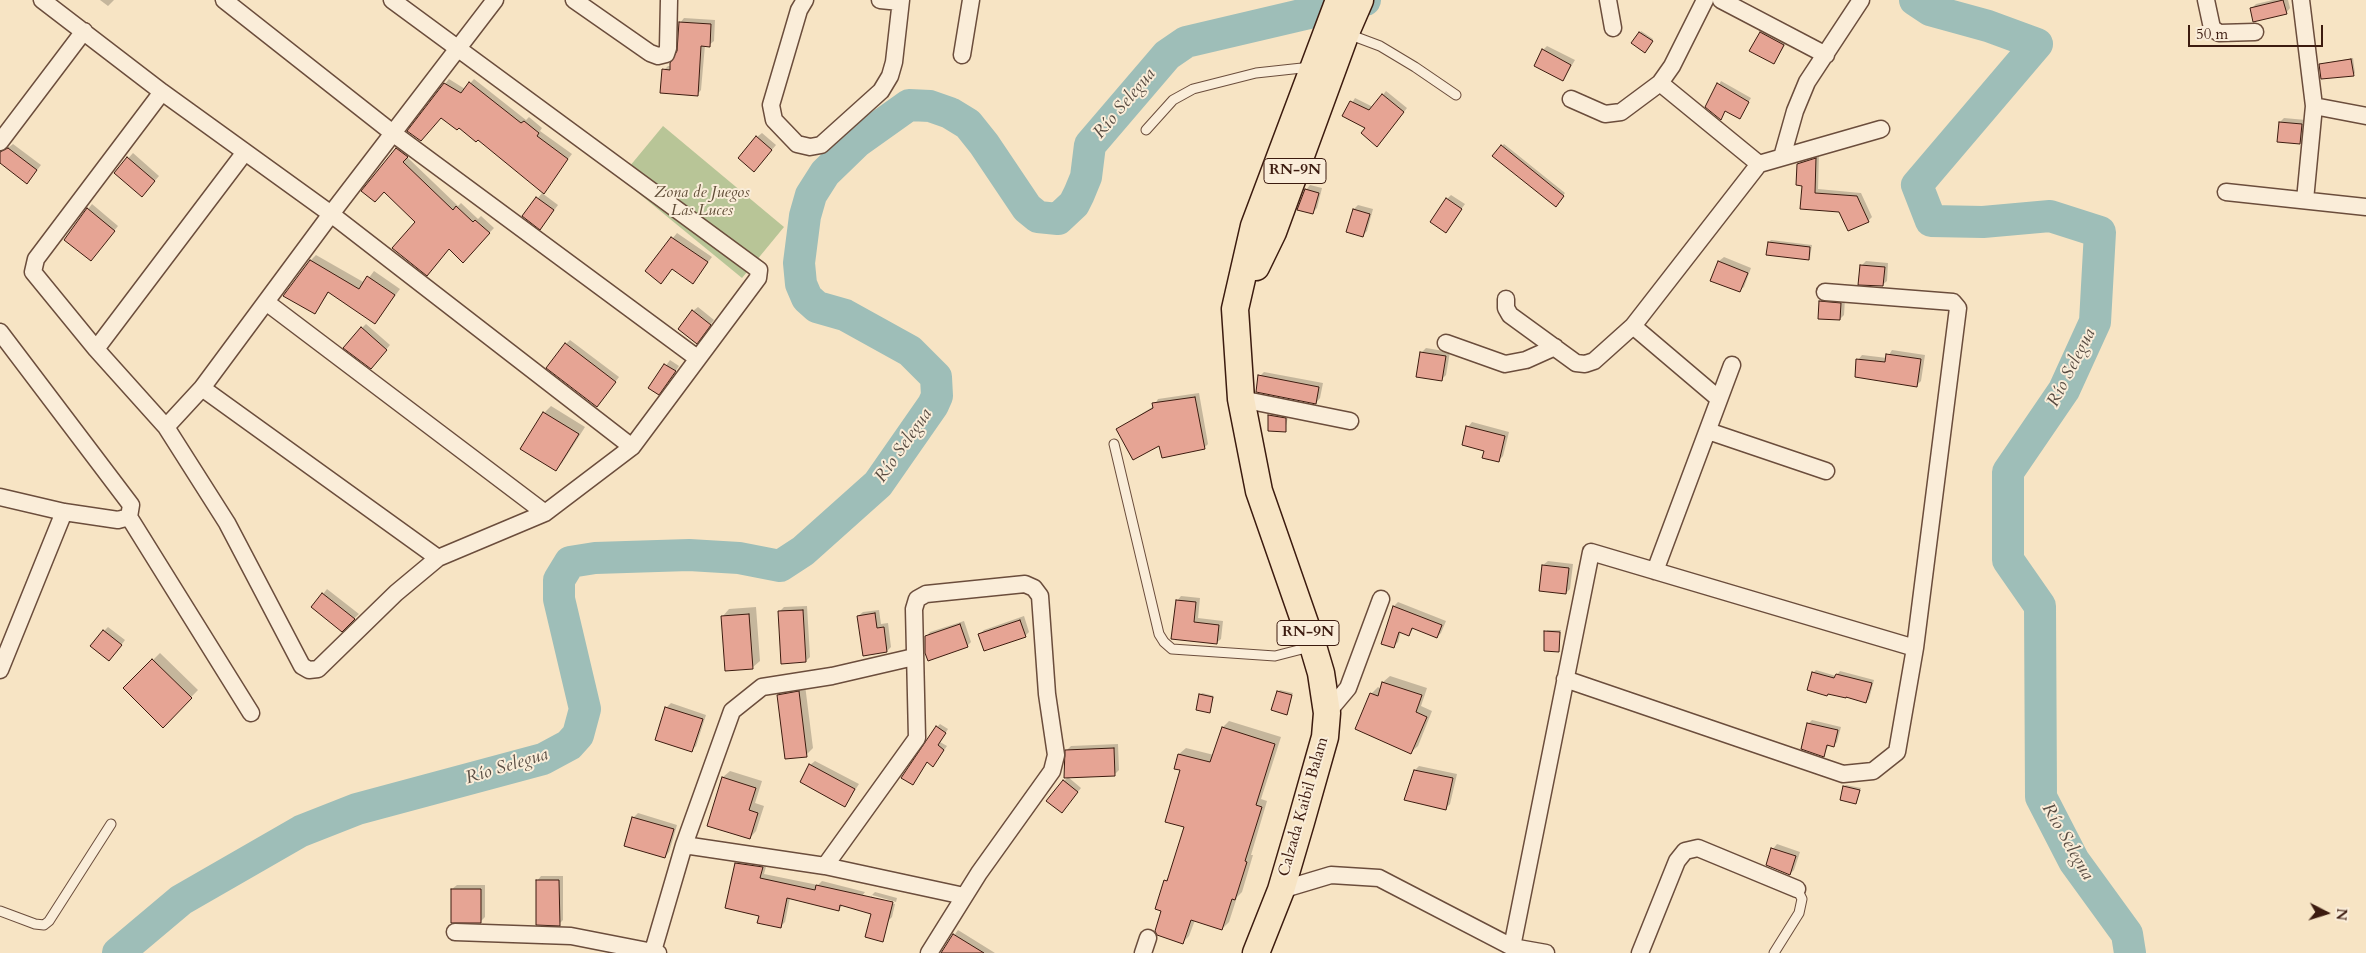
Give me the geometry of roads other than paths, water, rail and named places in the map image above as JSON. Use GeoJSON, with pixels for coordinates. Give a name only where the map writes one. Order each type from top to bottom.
{"type":"FeatureCollection","features":[{"type":"Feature","properties":{"kind":"main road","name":"Calzada Kaibil Balam"},"geometry":{"type":"LineString","coordinates":[[1235,309],[1273,232],[1339,35],[1340,0]]}},
{"type":"Feature","properties":{"kind":"main road","name":"Calzada Kaibil Balam"},"geometry":{"type":"LineString","coordinates":[[1256,953],[1281,890],[1325,737],[1327,713],[1321,673],[1313,646],[1259,491],[1241,399],[1235,309],[1254,226],[1312,71],[1339,35],[1360,0]]}},
{"type":"Feature","properties":{"kind":"street"},"geometry":{"type":"LineString","coordinates":[[224,0],[394,134],[697,358]]}},
{"type":"Feature","properties":{"kind":"street"},"geometry":{"type":"LineString","coordinates":[[162,92],[36,259],[33,272],[96,349],[166,427],[227,522],[302,666],[309,670],[318,669],[396,594],[438,558],[545,513],[632,447],[758,278],[759,270],[392,0]]}},
{"type":"Feature","properties":{"kind":"street"},"geometry":{"type":"LineString","coordinates":[[166,427],[202,388],[331,214],[495,0]]}},
{"type":"Feature","properties":{"kind":"street"},"geometry":{"type":"LineString","coordinates":[[574,0],[650,54],[658,56],[666,54],[668,48],[669,0]]}},
{"type":"Feature","properties":{"kind":"street"},"geometry":{"type":"LineString","coordinates":[[805,0],[799,10],[771,105],[774,120],[797,144],[810,147],[821,145],[881,91],[890,76],[894,62],[900,1],[880,0]]}},
{"type":"Feature","properties":{"kind":"street"},"geometry":{"type":"LineString","coordinates":[[962,55],[971,0]]}},
{"type":"Feature","properties":{"kind":"street"},"geometry":{"type":"LineString","coordinates":[[1608,0],[1613,28]]}},
{"type":"Feature","properties":{"kind":"street"},"geometry":{"type":"LineString","coordinates":[[1571,98],[1605,114],[1621,112],[1660,83],[1672,66],[1706,0]]}},
{"type":"Feature","properties":{"kind":"street"},"geometry":{"type":"LineString","coordinates":[[1721,0],[1826,54]]}},
{"type":"Feature","properties":{"kind":"street"},"geometry":{"type":"LineString","coordinates":[[1782,157],[1807,82],[1861,0]]}},
{"type":"Feature","properties":{"kind":"street"},"geometry":{"type":"LineString","coordinates":[[2206,0],[2212,28],[2219,33],[2255,32]]}},
{"type":"Feature","properties":{"kind":"street"},"geometry":{"type":"LineString","coordinates":[[2301,0],[2314,106],[2305,200]]}},
{"type":"Feature","properties":{"kind":"street"},"geometry":{"type":"LineString","coordinates":[[48,1],[162,92],[331,214],[632,447]]}},
{"type":"Feature","properties":{"kind":"street"},"geometry":{"type":"LineString","coordinates":[[0,142],[84,31]]}},
{"type":"Feature","properties":{"kind":"street"},"geometry":{"type":"LineString","coordinates":[[1660,83],[1758,164]]}},
{"type":"Feature","properties":{"kind":"street"},"geometry":{"type":"LineString","coordinates":[[2314,106],[2366,116]]}},
{"type":"Feature","properties":{"kind":"street"},"geometry":{"type":"LineString","coordinates":[[1506,299],[1506,308],[1510,315],[1576,363],[1585,364],[1594,361],[1633,326],[1758,164],[1880,128]]}},
{"type":"Feature","properties":{"kind":"street"},"geometry":{"type":"LineString","coordinates":[[96,349],[245,152]]}},
{"type":"Feature","properties":{"kind":"street"},"geometry":{"type":"LineString","coordinates":[[2226,192],[2366,207]]}},
{"type":"Feature","properties":{"kind":"street"},"geometry":{"type":"LineString","coordinates":[[1565,679],[1843,774],[1872,771],[1897,752],[1915,648],[1958,308],[1953,302],[1825,292]]}},
{"type":"Feature","properties":{"kind":"street"},"geometry":{"type":"LineString","coordinates":[[266,302],[545,513]]}},
{"type":"Feature","properties":{"kind":"street"},"geometry":{"type":"LineString","coordinates":[[1633,326],[1719,399]]}},
{"type":"Feature","properties":{"kind":"street"},"geometry":{"type":"LineString","coordinates":[[0,332],[131,505],[129,517],[251,713]]}},
{"type":"Feature","properties":{"kind":"street"},"geometry":{"type":"LineString","coordinates":[[1446,343],[1504,364],[1526,360],[1555,347]]}},
{"type":"Feature","properties":{"kind":"street"},"geometry":{"type":"LineString","coordinates":[[1655,571],[1732,365]]}},
{"type":"Feature","properties":{"kind":"street"},"geometry":{"type":"LineString","coordinates":[[202,388],[438,558]]}},
{"type":"Feature","properties":{"kind":"street"},"geometry":{"type":"LineString","coordinates":[[1241,399],[1350,421]]}},
{"type":"Feature","properties":{"kind":"street"},"geometry":{"type":"LineString","coordinates":[[1708,431],[1826,471]]}},
{"type":"Feature","properties":{"kind":"street"},"geometry":{"type":"LineString","coordinates":[[0,497],[64,512],[118,520],[129,517]]}},
{"type":"Feature","properties":{"kind":"street"},"geometry":{"type":"LineString","coordinates":[[0,670],[64,512]]}},
{"type":"Feature","properties":{"kind":"street"},"geometry":{"type":"LineString","coordinates":[[1512,947],[1591,552],[1915,648]]}},
{"type":"Feature","properties":{"kind":"street"},"geometry":{"type":"LineString","coordinates":[[825,866],[917,738],[914,657],[914,609],[917,600],[926,594],[1025,584],[1034,588],[1040,596],[1047,694],[1056,755],[1052,771],[964,896],[928,953]]}},
{"type":"Feature","properties":{"kind":"street"},"geometry":{"type":"LineString","coordinates":[[1327,713],[1348,688],[1381,599]]}},
{"type":"Feature","properties":{"kind":"street"},"geometry":{"type":"LineString","coordinates":[[454,932],[571,936],[656,952],[684,845],[732,711],[762,688],[832,676],[914,657]]}},
{"type":"Feature","properties":{"kind":"street"},"geometry":{"type":"LineString","coordinates":[[684,845],[825,866],[964,896]]}},
{"type":"Feature","properties":{"kind":"street"},"geometry":{"type":"LineString","coordinates":[[1640,953],[1677,861],[1685,850],[1698,848],[1797,889]]}},
{"type":"Feature","properties":{"kind":"street"},"geometry":{"type":"LineString","coordinates":[[1281,890],[1331,875],[1379,878],[1512,947],[1546,953]]}},
{"type":"Feature","properties":{"kind":"lane"},"geometry":{"type":"LineString","coordinates":[[1339,35],[1380,46],[1456,95]]}},
{"type":"Feature","properties":{"kind":"lane"},"geometry":{"type":"LineString","coordinates":[[1146,130],[1173,100],[1193,89],[1256,73],[1302,68],[1312,71]]}},
{"type":"Feature","properties":{"kind":"lane"},"geometry":{"type":"LineString","coordinates":[[1114,444],[1159,634],[1164,642],[1172,649],[1275,656],[1313,646]]}},
{"type":"Feature","properties":{"kind":"lane"},"geometry":{"type":"LineString","coordinates":[[0,911],[35,924],[44,925],[49,921],[111,824]]}},
{"type":"Feature","properties":{"kind":"lane"},"geometry":{"type":"LineString","coordinates":[[1774,953],[1799,913],[1802,899],[1797,889]]}},
{"type":"Feature","properties":{"kind":"waterway","name":"Río Selegua"},"geometry":{"type":"LineString","coordinates":[[118,953],[181,900],[301,831],[357,809],[543,759],[569,745],[578,735],[585,709],[559,599],[559,580],[570,562],[595,558],[689,555],[739,558],[780,566],[803,551],[878,484],[933,405],[937,396],[936,377],[910,351],[845,315],[817,307],[807,298],[801,284],[799,263],[805,216],[811,195],[825,173],[857,142],[909,105],[930,106],[950,113],[968,124],[984,144],[1027,208],[1038,217],[1058,219],[1074,204],[1079,194],[1086,177],[1090,145],[1167,55],[1186,42],[1365,0]]}},
{"type":"Feature","properties":{"kind":"waterway","name":"Río Selegua"},"geometry":{"type":"LineString","coordinates":[[1915,0],[1930,10],[1988,26],[2037,44],[1917,185],[1931,221],[1983,222],[2050,216],[2100,232],[2095,322],[2064,390],[2008,472],[2008,560],[2040,606],[2041,797],[2074,861],[2127,934],[2130,953]]}},
{"type":"Feature","properties":{"kind":"park label","name":"Zona de Juegos Las Luces"},"geometry":{"type":"Point","coordinates":[702,202]}}]}
